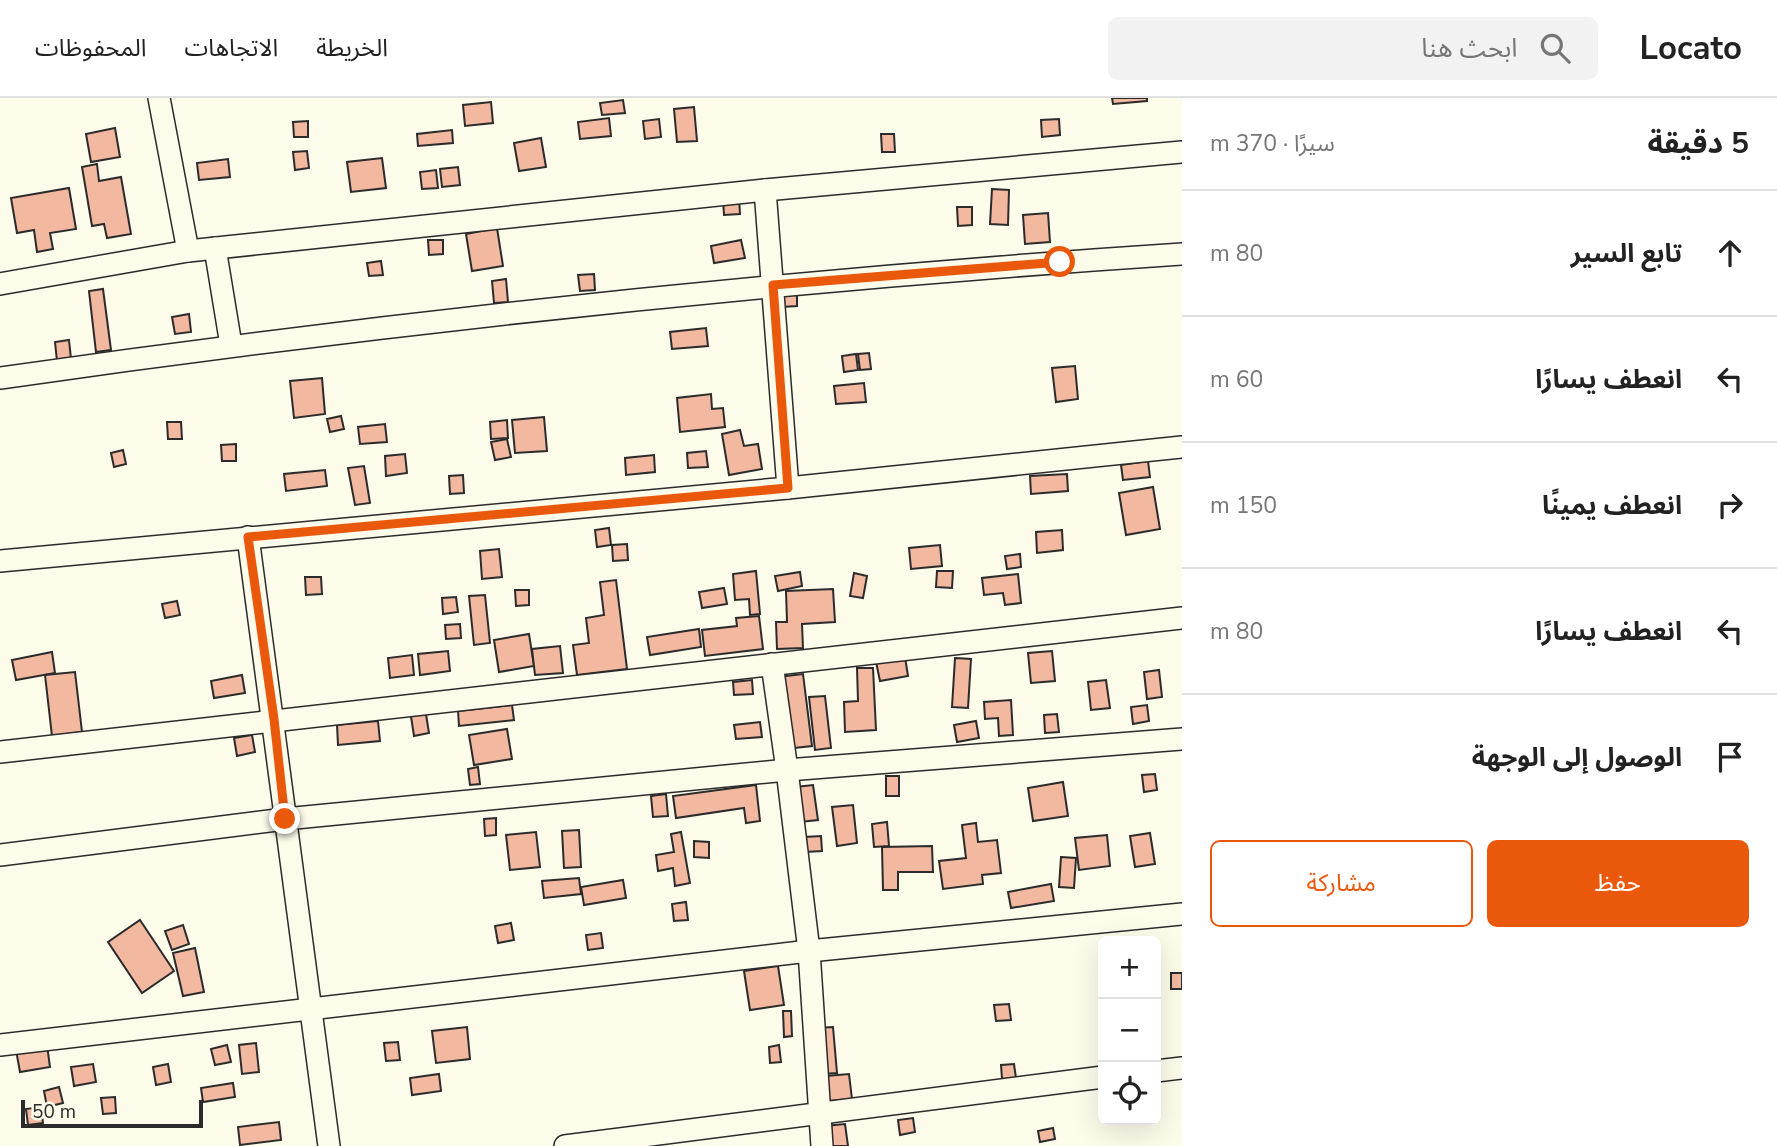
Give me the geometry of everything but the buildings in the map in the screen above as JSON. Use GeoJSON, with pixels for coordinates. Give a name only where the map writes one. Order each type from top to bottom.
{"type":"FeatureCollection","features":[{"type":"Feature","properties":{"kind":"street"},"geometry":{"type":"LineString","coordinates":[[159,98],[188,251]]}},
{"type":"Feature","properties":{"kind":"street"},"geometry":{"type":"LineString","coordinates":[[0,284],[188,251],[765,190],[1182,152]]}},
{"type":"Feature","properties":{"kind":"street"},"geometry":{"type":"LineString","coordinates":[[765,190],[788,488]]}},
{"type":"Feature","properties":{"kind":"street"},"geometry":{"type":"LineString","coordinates":[[215,248],[231,345]]}},
{"type":"Feature","properties":{"kind":"street"},"geometry":{"type":"LineString","coordinates":[[0,379],[231,345],[773,285],[1182,254]]}},
{"type":"Feature","properties":{"kind":"street"},"geometry":{"type":"LineString","coordinates":[[0,561],[788,488],[1182,447]]}},
{"type":"Feature","properties":{"kind":"street"},"geometry":{"type":"LineString","coordinates":[[248,537],[329,1146]]}},
{"type":"Feature","properties":{"kind":"street"},"geometry":{"type":"LineString","coordinates":[[0,752],[1182,618]]}},
{"type":"Feature","properties":{"kind":"street"},"geometry":{"type":"LineString","coordinates":[[772,664],[788,770],[808,951],[822,1146]]}},
{"type":"Feature","properties":{"kind":"street"},"geometry":{"type":"LineString","coordinates":[[0,855],[285,819],[788,770],[1182,739]]}},
{"type":"Feature","properties":{"kind":"street"},"geometry":{"type":"LineString","coordinates":[[0,1045],[808,951],[1182,914]]}},
{"type":"Feature","properties":{"kind":"street"},"geometry":{"type":"LineString","coordinates":[[1161,1070],[1182,1068]]}},
{"type":"Feature","properties":{"kind":"street"},"geometry":{"type":"LineString","coordinates":[[565,1146],[1098,1078]]}},
{"type":"Feature","properties":{"kind":"route"},"geometry":{"type":"LineString","coordinates":[[285,819],[274,719],[248,537],[788,488],[773,285],[1060,262]]}}]}
